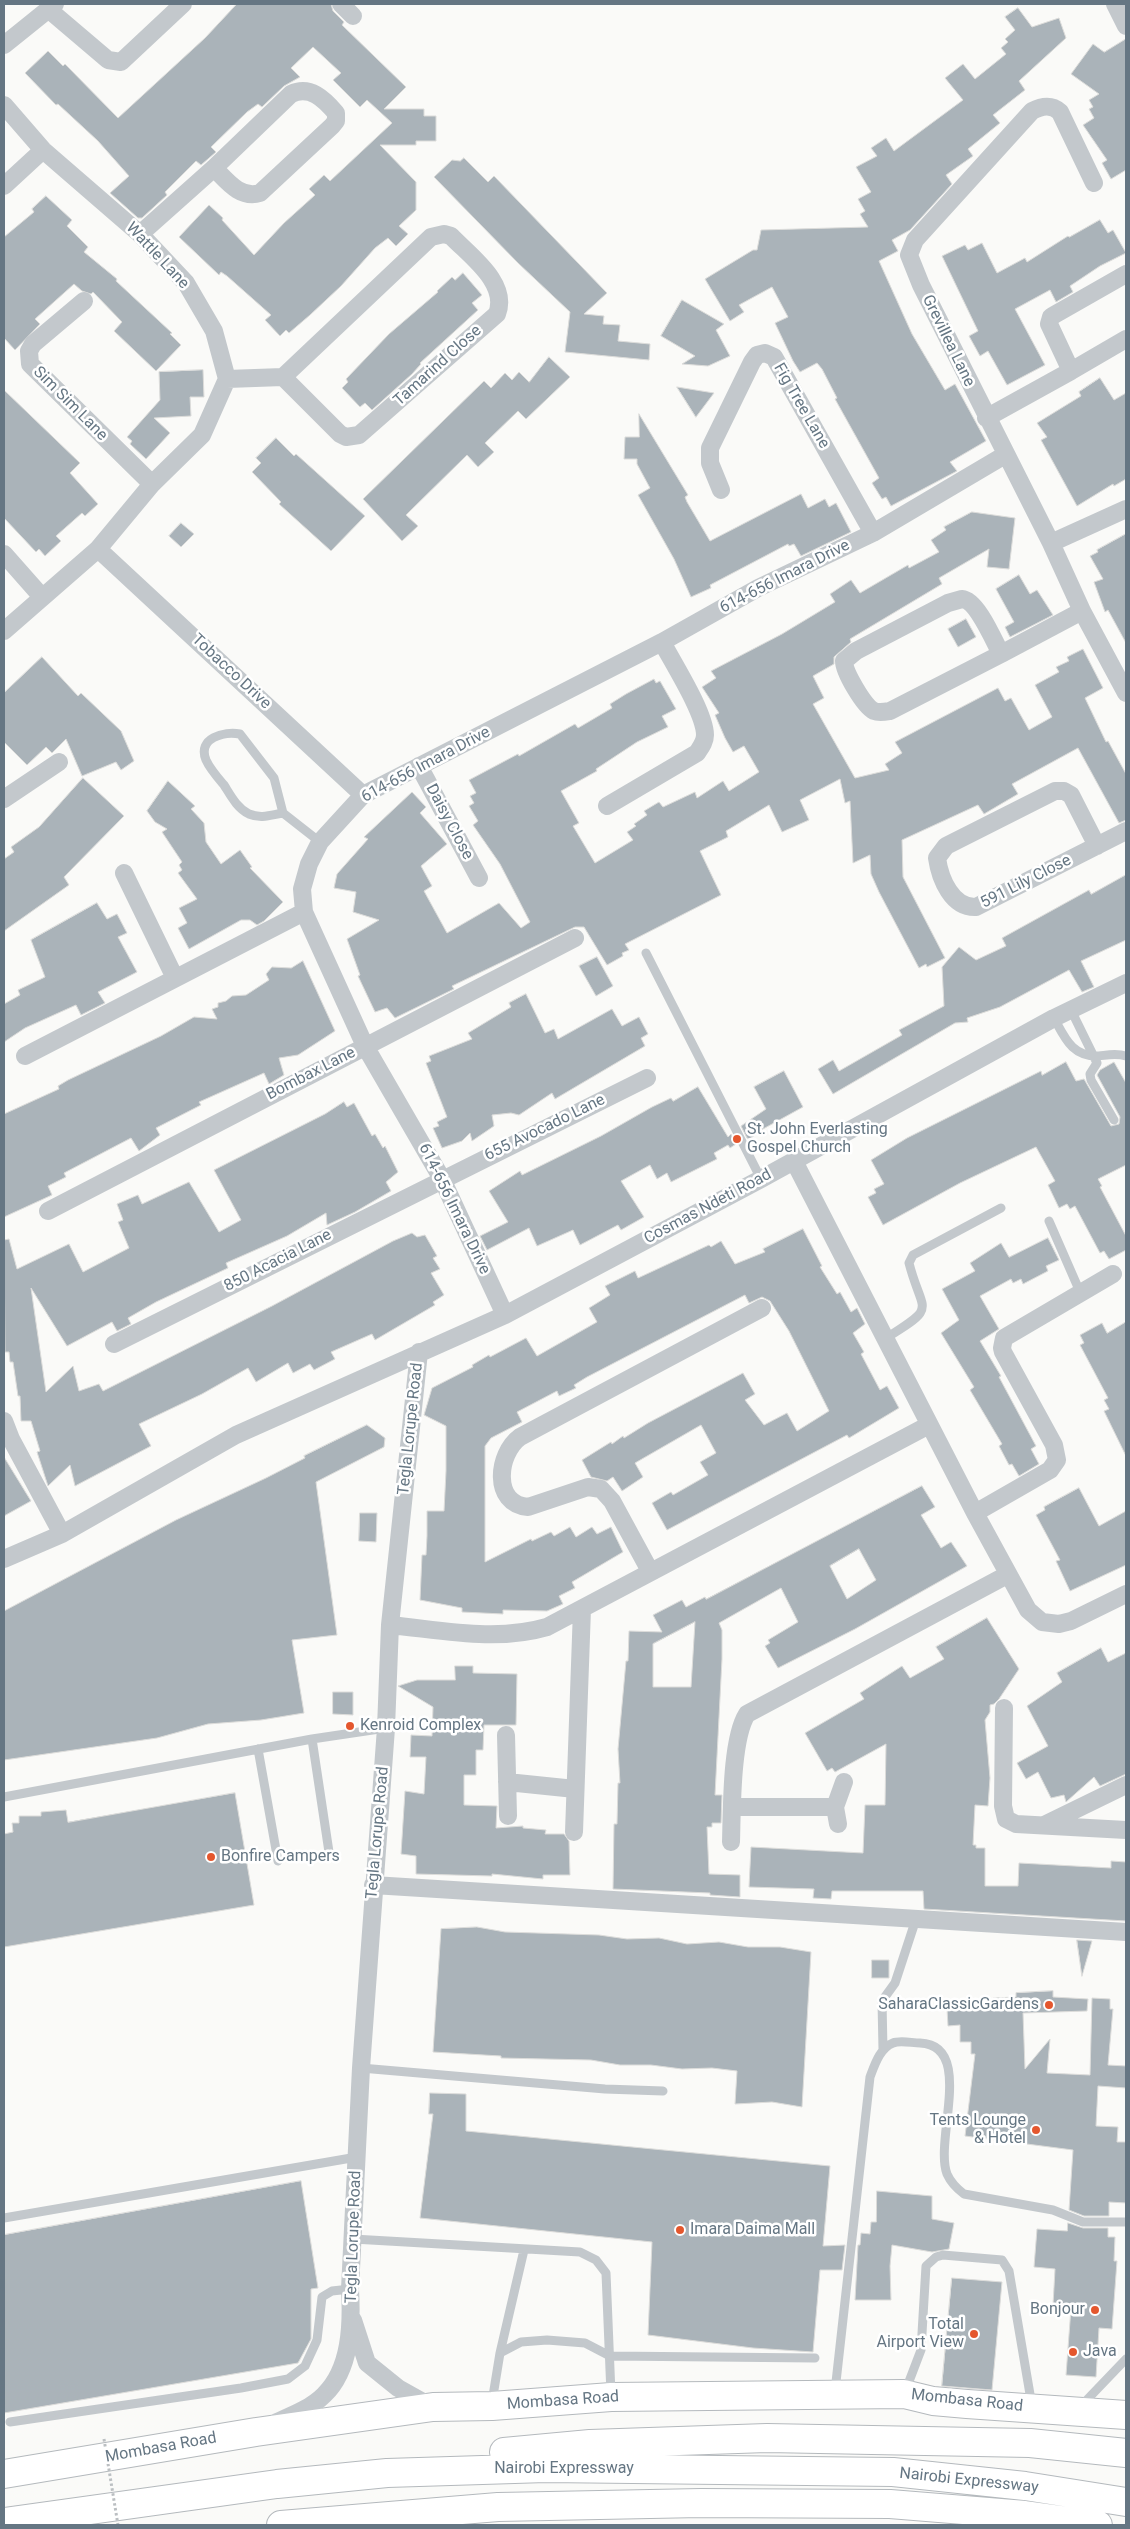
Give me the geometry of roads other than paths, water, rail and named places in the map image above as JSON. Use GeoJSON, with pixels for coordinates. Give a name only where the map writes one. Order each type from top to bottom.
{"type":"FeatureCollection","features":[{"type":"Feature","properties":{"kind":"highway","name":"Mombasa Road"},"geometry":{"type":"LineString","coordinates":[[4,2474],[256,2432],[433,2408],[492,2406],[611,2397],[904,2394],[933,2401],[1126,2415]]}},
{"type":"Feature","properties":{"kind":"highway"},"geometry":{"type":"LineString","coordinates":[[387,2473],[464,2456],[580,2445],[768,2438],[1030,2443],[1126,2453]]}},
{"type":"Feature","properties":{"kind":"highway","name":"Nairobi Expressway"},"geometry":{"type":"LineString","coordinates":[[4,2522],[277,2484],[387,2473],[546,2468],[893,2472],[1025,2486],[1126,2502]]}},
{"type":"Feature","properties":{"kind":"highway"},"geometry":{"type":"LineString","coordinates":[[701,2503],[924,2525]]}},
{"type":"Feature","properties":{"kind":"highway","name":"Nairobi Expressway"},"geometry":{"type":"LineString","coordinates":[[281,2525],[498,2507],[701,2503],[890,2504],[1025,2515],[1098,2525]]}},
{"type":"Feature","properties":{"kind":"street"},"geometry":{"type":"LineString","coordinates":[[4,45],[51,6],[108,60],[121,62],[183,4]]}},
{"type":"Feature","properties":{"kind":"street"},"geometry":{"type":"LineString","coordinates":[[1115,4],[1126,26]]}},
{"type":"Feature","properties":{"kind":"street"},"geometry":{"type":"LineString","coordinates":[[140,234],[298,90],[309,90],[316,94],[336,113],[336,121],[332,126],[260,193],[250,195],[240,192],[214,168]]}},
{"type":"Feature","properties":{"kind":"street","name":"Wattle Lane"},"geometry":{"type":"LineString","coordinates":[[4,105],[43,150],[140,234],[186,283],[214,331],[227,379]]}},
{"type":"Feature","properties":{"kind":"street","name":"Grevillea Lane"},"geometry":{"type":"LineString","coordinates":[[1094,183],[1060,112],[1056,108],[1041,106],[1024,120],[910,247],[908,256],[910,264],[986,418],[1051,543],[1082,611],[1126,693]]}},
{"type":"Feature","properties":{"kind":"street"},"geometry":{"type":"LineString","coordinates":[[4,186],[43,150]]}},
{"type":"Feature","properties":{"kind":"street","name":"Tamarind Close"},"geometry":{"type":"LineString","coordinates":[[438,234],[451,236],[495,284],[500,301],[497,314],[365,431],[352,437],[346,437],[332,427],[283,377],[423,242],[438,234]]}},
{"type":"Feature","properties":{"kind":"street"},"geometry":{"type":"LineString","coordinates":[[1071,371],[1050,329],[1050,317],[1126,274]]}},
{"type":"Feature","properties":{"kind":"street","name":"Sim Sim Lane"},"geometry":{"type":"LineString","coordinates":[[84,301],[33,344],[29,351],[30,364],[152,484]]}},
{"type":"Feature","properties":{"kind":"street"},"geometry":{"type":"LineString","coordinates":[[986,418],[1126,339]]}},
{"type":"Feature","properties":{"kind":"street","name":"Fig Tree Lane"},"geometry":{"type":"LineString","coordinates":[[718,482],[710,463],[710,448],[752,362],[760,353],[770,354],[779,366],[873,533]]}},
{"type":"Feature","properties":{"kind":"street"},"geometry":{"type":"LineString","coordinates":[[4,631],[98,549],[152,484],[202,435],[227,379],[283,377]]}},
{"type":"Feature","properties":{"kind":"street","name":"614-656 Imara Drive"},"geometry":{"type":"LineString","coordinates":[[505,1315],[442,1179],[365,1046],[304,912],[302,889],[309,864],[320,842],[363,795],[662,642],[758,588],[873,533],[1005,455]]}},
{"type":"Feature","properties":{"kind":"street"},"geometry":{"type":"LineString","coordinates":[[1051,543],[1126,509]]}},
{"type":"Feature","properties":{"kind":"street","name":"Tobacco Drive"},"geometry":{"type":"LineString","coordinates":[[98,549],[363,795]]}},
{"type":"Feature","properties":{"kind":"street"},"geometry":{"type":"LineString","coordinates":[[4,554],[42,597]]}},
{"type":"Feature","properties":{"kind":"street"},"geometry":{"type":"LineString","coordinates":[[1001,654],[974,606],[968,599],[962,599],[948,603],[856,651],[844,661],[844,667],[869,707],[881,712],[890,711],[1001,654],[1082,611]]}},
{"type":"Feature","properties":{"kind":"street"},"geometry":{"type":"LineString","coordinates":[[607,806],[697,753],[703,744],[704,726],[699,713],[662,642]]}},
{"type":"Feature","properties":{"kind":"street"},"geometry":{"type":"LineString","coordinates":[[4,799],[59,762]]}},
{"type":"Feature","properties":{"kind":"street","name":"Daisy Close"},"geometry":{"type":"LineString","coordinates":[[419,766],[479,878]]}},
{"type":"Feature","properties":{"kind":"street","name":"591 Lily Close"},"geometry":{"type":"LineString","coordinates":[[1097,846],[1071,796],[1064,791],[1055,791],[946,846],[937,858],[940,871],[955,901],[964,907],[976,907],[1097,846],[1126,831]]}},
{"type":"Feature","properties":{"kind":"street"},"geometry":{"type":"LineString","coordinates":[[124,873],[175,978]]}},
{"type":"Feature","properties":{"kind":"street"},"geometry":{"type":"LineString","coordinates":[[25,1056],[304,912]]}},
{"type":"Feature","properties":{"kind":"street","name":"Bombax Lane"},"geometry":{"type":"LineString","coordinates":[[48,1211],[575,938]]}},
{"type":"Feature","properties":{"kind":"street","name":"Cosmas Ndeti Road"},"geometry":{"type":"LineString","coordinates":[[4,1559],[62,1534],[236,1435],[505,1315],[761,1179],[1054,1018],[1126,983]]}},
{"type":"Feature","properties":{"kind":"street","name":"655 Avocado Lane"},"geometry":{"type":"LineString","coordinates":[[442,1179],[647,1078]]}},
{"type":"Feature","properties":{"kind":"street"},"geometry":{"type":"LineString","coordinates":[[794,1160],[929,1425],[1007,1574],[1028,1610],[1042,1622],[1049,1624],[1071,1621],[1126,1594]]}},
{"type":"Feature","properties":{"kind":"street","name":"850 Acacia Lane"},"geometry":{"type":"LineString","coordinates":[[114,1344],[442,1179]]}},
{"type":"Feature","properties":{"kind":"street"},"geometry":{"type":"LineString","coordinates":[[975,1513],[1055,1465],[1057,1452],[1054,1445],[1003,1352],[1002,1344],[1008,1334],[1113,1274]]}},
{"type":"Feature","properties":{"kind":"street"},"geometry":{"type":"LineString","coordinates":[[650,1572],[612,1501],[601,1489],[588,1487],[528,1508],[517,1506],[511,1501],[502,1481],[501,1468],[507,1448],[520,1437],[762,1308]]}},
{"type":"Feature","properties":{"kind":"street","name":"Tegla Lorupe Road"},"geometry":{"type":"LineString","coordinates":[[419,1352],[390,1625],[386,1728],[361,2068],[350,2289],[352,2315],[367,2363],[398,2388],[433,2408]]}},
{"type":"Feature","properties":{"kind":"street"},"geometry":{"type":"LineString","coordinates":[[4,1421],[7,1441],[62,1534]]}},
{"type":"Feature","properties":{"kind":"street"},"geometry":{"type":"LineString","coordinates":[[390,1625],[502,1636],[525,1633],[547,1627],[929,1425]]}},
{"type":"Feature","properties":{"kind":"street"},"geometry":{"type":"LineString","coordinates":[[731,1842],[738,1736],[741,1723],[747,1714],[1007,1574]]}},
{"type":"Feature","properties":{"kind":"street"},"geometry":{"type":"LineString","coordinates":[[574,1832],[582,1609]]}},
{"type":"Feature","properties":{"kind":"street"},"geometry":{"type":"LineString","coordinates":[[1004,1708],[1003,1814],[1010,1822],[1126,1830]]}},
{"type":"Feature","properties":{"kind":"street"},"geometry":{"type":"LineString","coordinates":[[506,1735],[508,1816]]}},
{"type":"Feature","properties":{"kind":"street"},"geometry":{"type":"LineString","coordinates":[[507,1782],[575,1789]]}},
{"type":"Feature","properties":{"kind":"street"},"geometry":{"type":"LineString","coordinates":[[732,1807],[836,1815],[844,1782]]}},
{"type":"Feature","properties":{"kind":"street"},"geometry":{"type":"LineString","coordinates":[[1044,1825],[1126,1785]]}},
{"type":"Feature","properties":{"kind":"street"},"geometry":{"type":"LineString","coordinates":[[373,1885],[1126,1932]]}},
{"type":"Feature","properties":{"kind":"street","name":"Tegla Lorupe Road"},"geometry":{"type":"LineString","coordinates":[[256,2432],[302,2410],[324,2395],[340,2370],[346,2352],[352,2315]]}},
{"type":"Feature","properties":{"kind":"lane"},"geometry":{"type":"LineString","coordinates":[[283,813],[261,817],[239,807],[206,759],[205,748],[210,740],[218,734],[229,732],[240,734],[274,778],[283,813],[320,842]]}},
{"type":"Feature","properties":{"kind":"lane"},"geometry":{"type":"LineString","coordinates":[[646,953],[723,1108],[761,1179]]}},
{"type":"Feature","properties":{"kind":"lane"},"geometry":{"type":"LineString","coordinates":[[1071,1010],[1098,1066],[1090,1077],[1100,1098],[1114,1120]]}},
{"type":"Feature","properties":{"kind":"lane"},"geometry":{"type":"LineString","coordinates":[[1054,1018],[1068,1045],[1080,1053],[1094,1056],[1117,1054],[1126,1056]]}},
{"type":"Feature","properties":{"kind":"lane"},"geometry":{"type":"LineString","coordinates":[[886,1338],[921,1313],[924,1306],[922,1295],[908,1263],[913,1255],[1001,1208]]}},
{"type":"Feature","properties":{"kind":"lane"},"geometry":{"type":"LineString","coordinates":[[1049,1221],[1080,1292]]}},
{"type":"Feature","properties":{"kind":"lane"},"geometry":{"type":"LineString","coordinates":[[4,1797],[312,1739],[386,1728]]}},
{"type":"Feature","properties":{"kind":"lane"},"geometry":{"type":"LineString","coordinates":[[312,1739],[329,1852]]}},
{"type":"Feature","properties":{"kind":"lane"},"geometry":{"type":"LineString","coordinates":[[258,1750],[278,1861]]}},
{"type":"Feature","properties":{"kind":"lane"},"geometry":{"type":"LineString","coordinates":[[835,2394],[870,2077],[882,2050],[882,2000],[895,1983],[916,1919]]}},
{"type":"Feature","properties":{"kind":"lane"},"geometry":{"type":"LineString","coordinates":[[882,2050],[894,2042],[932,2044],[943,2051],[950,2076],[945,2156],[946,2172],[953,2185],[964,2194],[1053,2210],[1083,2222],[1126,2222]]}},
{"type":"Feature","properties":{"kind":"lane"},"geometry":{"type":"LineString","coordinates":[[361,2068],[604,2089],[663,2091]]}},
{"type":"Feature","properties":{"kind":"lane"},"geometry":{"type":"LineString","coordinates":[[4,2218],[357,2157]]}},
{"type":"Feature","properties":{"kind":"lane"},"geometry":{"type":"LineString","coordinates":[[353,2239],[580,2252],[596,2260],[606,2273],[611,2397]]}},
{"type":"Feature","properties":{"kind":"lane"},"geometry":{"type":"LineString","coordinates":[[492,2406],[500,2353],[524,2250]]}},
{"type":"Feature","properties":{"kind":"lane"},"geometry":{"type":"LineString","coordinates":[[904,2394],[921,2350],[926,2266],[936,2257],[943,2255],[993,2258],[1002,2260],[1009,2271],[1033,2408]]}},
{"type":"Feature","properties":{"kind":"lane"},"geometry":{"type":"LineString","coordinates":[[10,2422],[240,2388],[288,2379],[305,2366],[317,2340],[322,2297],[332,2291],[350,2289]]}},
{"type":"Feature","properties":{"kind":"lane"},"geometry":{"type":"LineString","coordinates":[[500,2353],[521,2342],[547,2340],[585,2343],[610,2356],[815,2358]]}},
{"type":"Feature","properties":{"kind":"lane"},"geometry":{"type":"LineString","coordinates":[[1076,2412],[1126,2359]]}},
{"type":"Feature","properties":{"kind":"place","name":"St. John Everlasting Gospel Church"},"geometry":{"type":"Point","coordinates":[737,1139]}},
{"type":"Feature","properties":{"kind":"place","name":"Kenroid Complex"},"geometry":{"type":"Point","coordinates":[350,1726]}},
{"type":"Feature","properties":{"kind":"place","name":"Bonfire Campers"},"geometry":{"type":"Point","coordinates":[211,1857]}},
{"type":"Feature","properties":{"kind":"place","name":"SaharaClassicGardens"},"geometry":{"type":"Point","coordinates":[1049,2005]}},
{"type":"Feature","properties":{"kind":"place","name":"Tents Lounge & Hotel"},"geometry":{"type":"Point","coordinates":[1036,2130]}},
{"type":"Feature","properties":{"kind":"place","name":"Imara Daima Mall"},"geometry":{"type":"Point","coordinates":[680,2230]}},
{"type":"Feature","properties":{"kind":"place","name":"Bonjour"},"geometry":{"type":"Point","coordinates":[1095,2310]}},
{"type":"Feature","properties":{"kind":"place","name":"Total Airport View"},"geometry":{"type":"Point","coordinates":[974,2334]}},
{"type":"Feature","properties":{"kind":"place","name":"Java"},"geometry":{"type":"Point","coordinates":[1073,2352]}}]}
